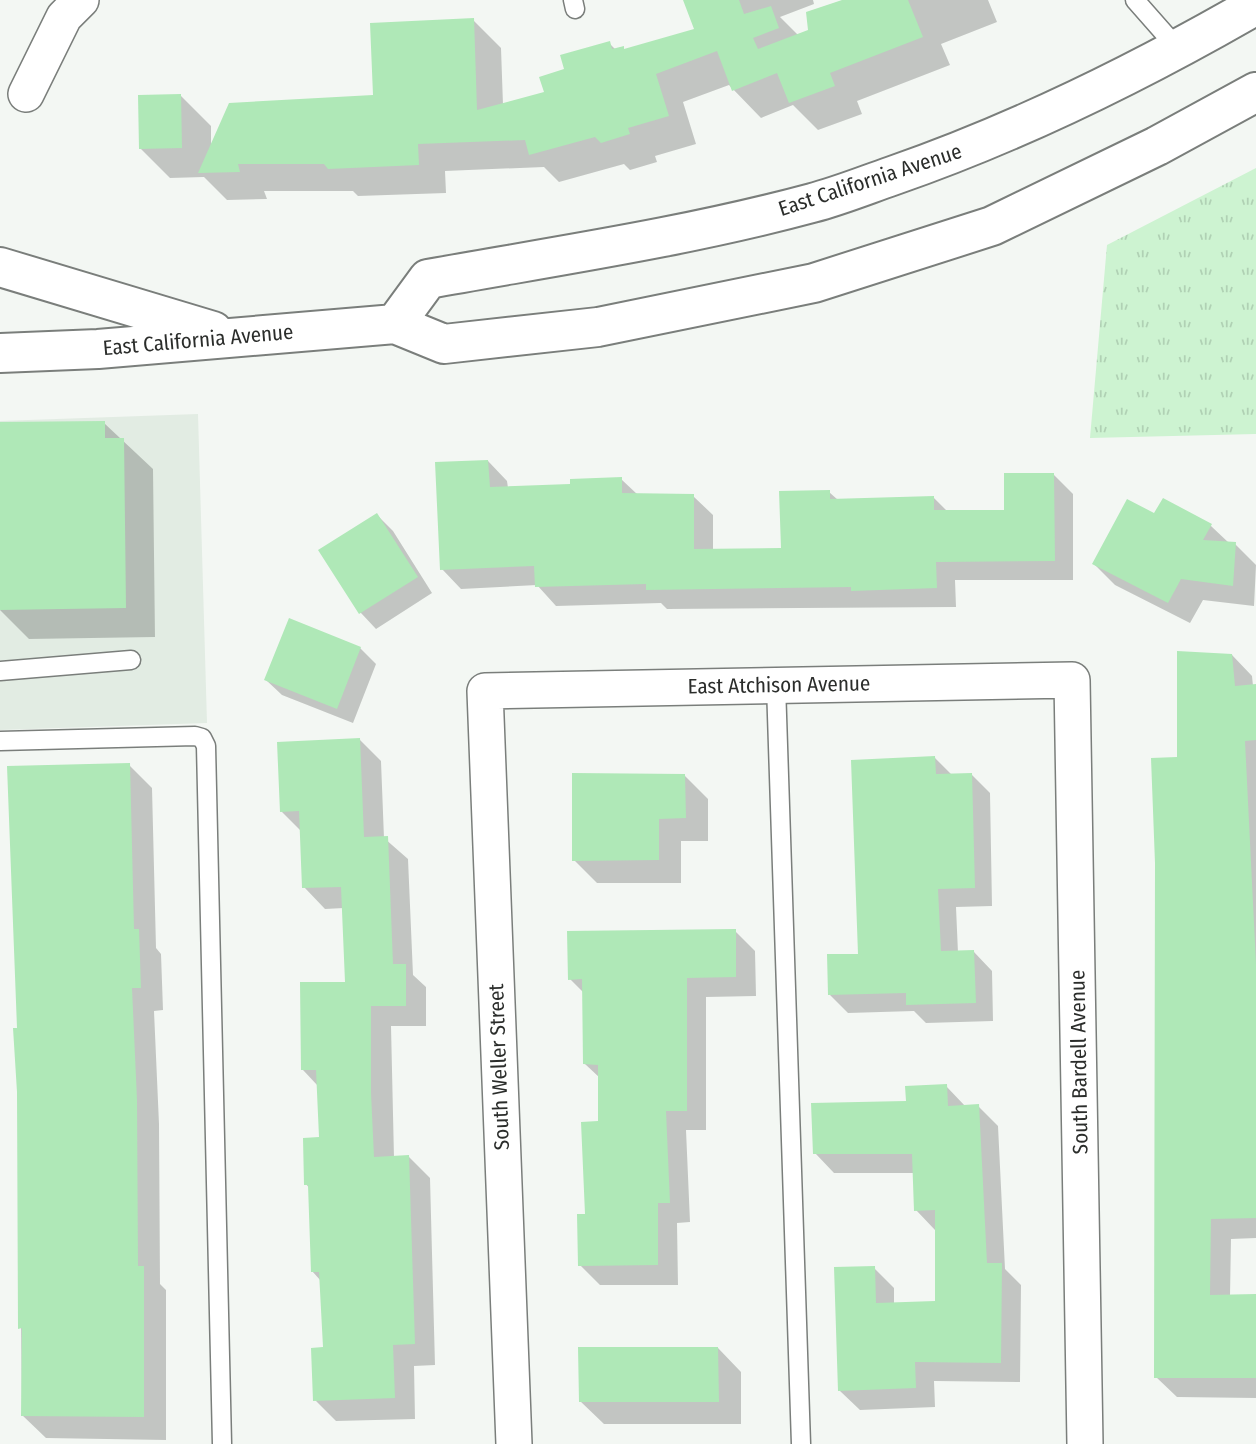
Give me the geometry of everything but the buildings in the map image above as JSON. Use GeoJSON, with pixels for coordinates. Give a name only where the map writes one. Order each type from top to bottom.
{"type":"FeatureCollection","features":[{"type":"Feature","properties":{"kind":"main road","name":"East California Avenue"},"geometry":{"type":"LineString","coordinates":[[395,324],[428,279],[692,232],[814,203],[956,153],[1036,119],[1179,50],[1256,5]]}},
{"type":"Feature","properties":{"kind":"main road","name":"East California Avenue"},"geometry":{"type":"LineString","coordinates":[[0,353],[235,338],[395,324],[444,344],[598,327],[814,283],[992,226],[1157,146],[1256,92]]}},
{"type":"Feature","properties":{"kind":"main road"},"geometry":{"type":"LineString","coordinates":[[0,267],[235,338]]}},
{"type":"Feature","properties":{"kind":"street"},"geometry":{"type":"LineString","coordinates":[[26,94],[64,17],[81,0]]}},
{"type":"Feature","properties":{"kind":"street","name":"East Atchison Avenue"},"geometry":{"type":"LineString","coordinates":[[485,691],[1072,680]]}},
{"type":"Feature","properties":{"kind":"street","name":"South Bardell Avenue"},"geometry":{"type":"LineString","coordinates":[[1072,680],[1085,1444]]}},
{"type":"Feature","properties":{"kind":"street","name":"South Weller Street"},"geometry":{"type":"LineString","coordinates":[[485,691],[514,1444]]}},
{"type":"Feature","properties":{"kind":"lane"},"geometry":{"type":"LineString","coordinates":[[1135,0],[1179,50]]}},
{"type":"Feature","properties":{"kind":"lane"},"geometry":{"type":"LineString","coordinates":[[0,671],[131,660]]}},
{"type":"Feature","properties":{"kind":"lane"},"geometry":{"type":"LineString","coordinates":[[776,685],[801,1444]]}},
{"type":"Feature","properties":{"kind":"lane"},"geometry":{"type":"LineString","coordinates":[[0,741],[195,736],[202,738],[206,746],[222,1444]]}},
{"type":"Feature","properties":{"kind":"shaded area"},"geometry":{"type":"Polygon","coordinates":[[[198,414],[207,723],[0,730],[0,421],[198,414]]]}},
{"type":"Feature","properties":{"kind":"green space"},"geometry":{"type":"Polygon","coordinates":[[[1256,168],[1256,434],[1090,438],[1107,245],[1256,168]]]}}]}
